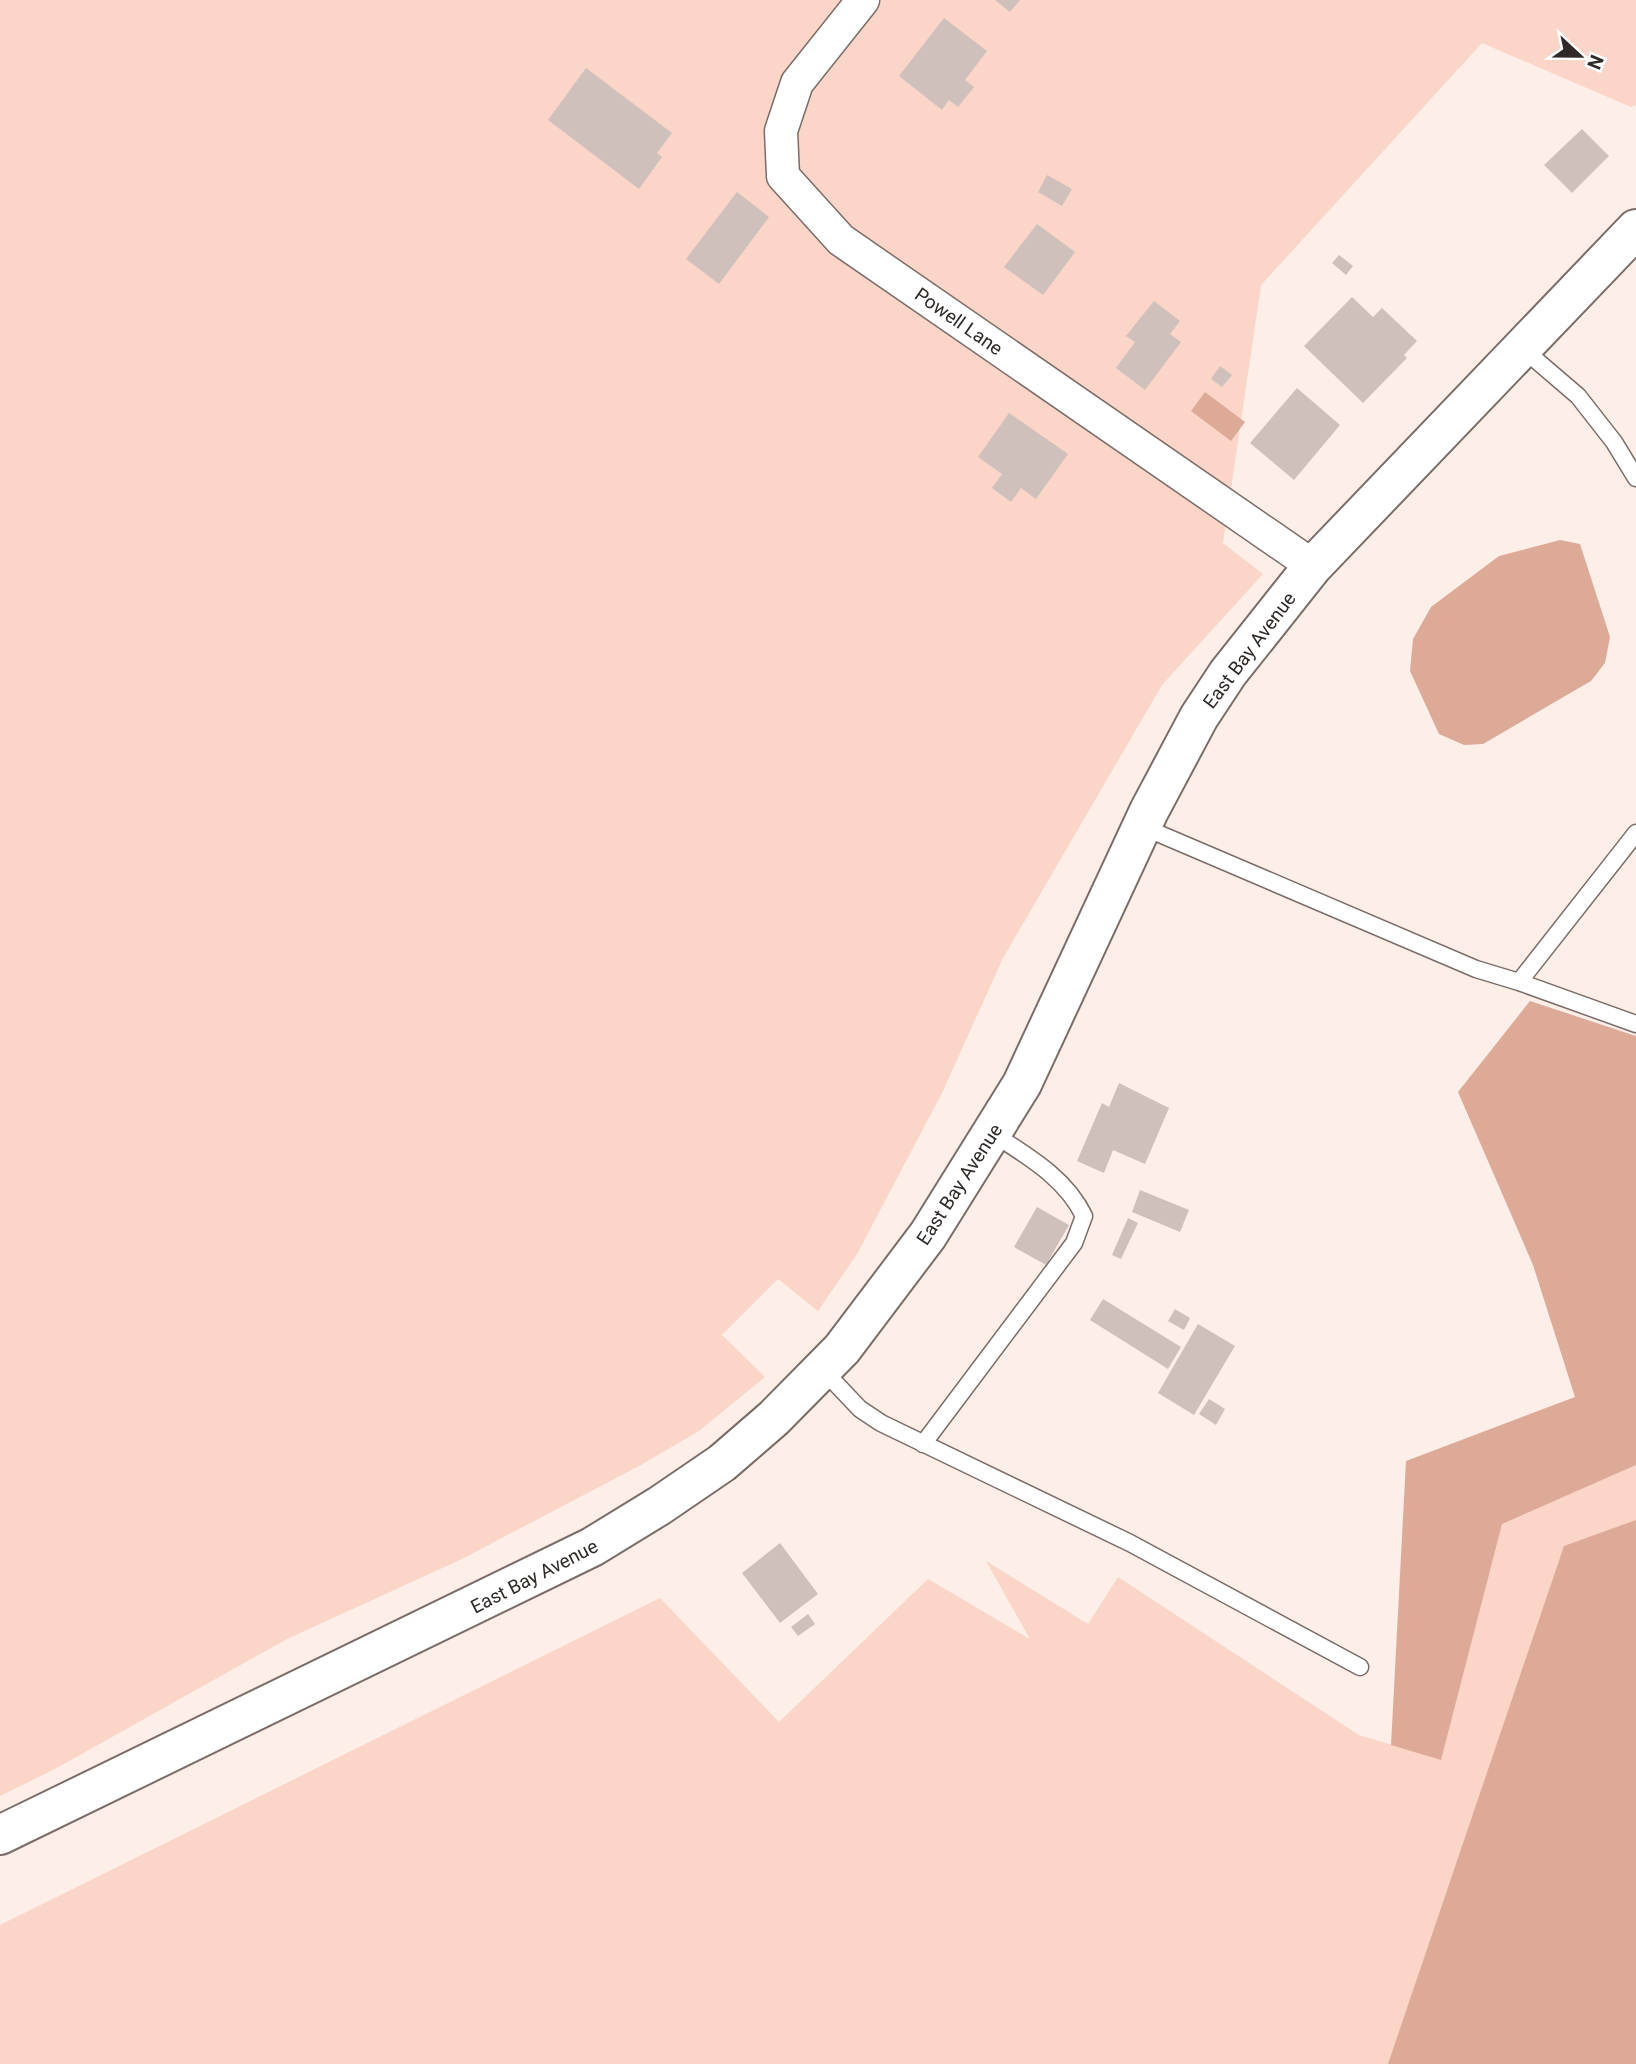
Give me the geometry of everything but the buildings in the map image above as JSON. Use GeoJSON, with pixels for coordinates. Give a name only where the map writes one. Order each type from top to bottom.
{"type":"FeatureCollection","features":[{"type":"Feature","properties":{"kind":"street","name":"Powell Lane"},"geometry":{"type":"LineString","coordinates":[[863,0],[797,83],[781,131],[783,176],[841,240],[1313,566]]}},
{"type":"Feature","properties":{"kind":"street","name":"East Bay Avenue"},"geometry":{"type":"LineString","coordinates":[[0,1835],[592,1547],[722,1463],[774,1418],[842,1349],[928,1235],[1022,1084],[1141,826],[1199,717],[1228,673],[1313,566],[1636,230]]}},
{"type":"Feature","properties":{"kind":"lane"},"geometry":{"type":"LineString","coordinates":[[1522,348],[1578,396],[1614,442],[1636,478]]}},
{"type":"Feature","properties":{"kind":"lane"},"geometry":{"type":"LineString","coordinates":[[1141,826],[1476,970],[1519,982],[1636,1024]]}},
{"type":"Feature","properties":{"kind":"lane"},"geometry":{"type":"LineString","coordinates":[[1519,982],[1636,833]]}},
{"type":"Feature","properties":{"kind":"lane"},"geometry":{"type":"LineString","coordinates":[[923,1444],[1074,1243],[1082,1227],[1084,1216],[1064,1187],[1036,1162],[992,1133]]}},
{"type":"Feature","properties":{"kind":"lane"},"geometry":{"type":"LineString","coordinates":[[822,1369],[860,1409],[881,1423],[1130,1543],[1360,1667]]}},
{"type":"Feature","properties":{"kind":"shaded area"},"geometry":{"type":"Polygon","coordinates":[[[0,0],[1636,0],[1636,105],[1631,107],[1482,43],[1261,285],[1223,543],[1263,574],[1162,685],[1003,958],[942,1093],[857,1254],[818,1311],[778,1279],[722,1335],[765,1377],[699,1431],[639,1466],[462,1559],[287,1639],[55,1769],[0,1796],[0,0]]]}},
{"type":"Feature","properties":{"kind":"shaded area"},"geometry":{"type":"Polygon","coordinates":[[[1205,392],[1245,422],[1231,441],[1191,411],[1205,392]]]}},
{"type":"Feature","properties":{"kind":"shaded area"},"geometry":{"type":"Polygon","coordinates":[[[1560,540],[1580,544],[1610,637],[1605,663],[1591,681],[1483,744],[1464,745],[1439,734],[1410,671],[1413,639],[1431,607],[1499,556],[1560,540]]]}},
{"type":"Feature","properties":{"kind":"shaded area"},"geometry":{"type":"Polygon","coordinates":[[[1530,1001],[1636,1036],[1636,1465],[1502,1524],[1441,1760],[1391,1745],[1406,1461],[1575,1397],[1533,1265],[1458,1092],[1530,1001]]]}},
{"type":"Feature","properties":{"kind":"shaded area"},"geometry":{"type":"Polygon","coordinates":[[[1636,1419],[1636,2064],[0,2064],[0,1925],[660,1598],[779,1722],[928,1579],[1030,1639],[986,1561],[1088,1624],[1118,1577],[1359,1735],[1416,1752],[1473,1545],[1636,1419]]]}},
{"type":"Feature","properties":{"kind":"shaded area"},"geometry":{"type":"Polygon","coordinates":[[[1636,1520],[1636,2064],[1388,2064],[1564,1546],[1636,1520]]]}}]}
